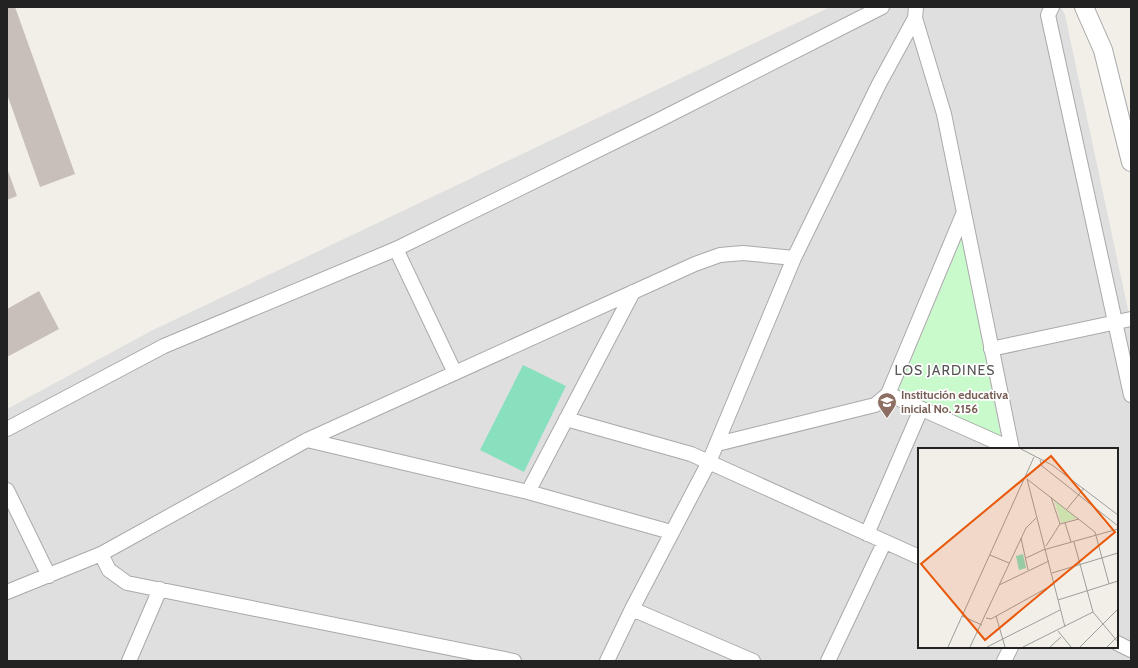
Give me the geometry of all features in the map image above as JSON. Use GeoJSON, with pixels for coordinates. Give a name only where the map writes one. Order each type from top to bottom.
{"type":"FeatureCollection","features":[{"type":"Feature","properties":{"kind":"street"},"geometry":{"type":"LineString","coordinates":[[7,429],[164,346],[396,249],[648,125],[882,7]]}},
{"type":"Feature","properties":{"kind":"street"},"geometry":{"type":"LineString","coordinates":[[1052,7],[1048,15],[1131,395]]}},
{"type":"Feature","properties":{"kind":"street"},"geometry":{"type":"LineString","coordinates":[[1084,7],[1103,50],[1131,162]]}},
{"type":"Feature","properties":{"kind":"street"},"geometry":{"type":"LineString","coordinates":[[915,12],[944,114],[1012,448]]}},
{"type":"Feature","properties":{"kind":"street"},"geometry":{"type":"LineString","coordinates":[[607,661],[632,609],[709,462],[794,258],[878,84],[915,12]]}},
{"type":"Feature","properties":{"kind":"street"},"geometry":{"type":"LineString","coordinates":[[717,444],[874,405],[888,394],[964,212]]}},
{"type":"Feature","properties":{"kind":"street"},"geometry":{"type":"LineString","coordinates":[[396,249],[455,373]]}},
{"type":"Feature","properties":{"kind":"street"},"geometry":{"type":"LineString","coordinates":[[7,592],[101,554],[307,440],[694,264],[720,255],[743,253],[794,258]]}},
{"type":"Feature","properties":{"kind":"street"},"geometry":{"type":"LineString","coordinates":[[528,492],[633,292]]}},
{"type":"Feature","properties":{"kind":"street"},"geometry":{"type":"LineString","coordinates":[[991,348],[1131,319]]}},
{"type":"Feature","properties":{"kind":"street"},"geometry":{"type":"LineString","coordinates":[[888,394],[1010,448]]}},
{"type":"Feature","properties":{"kind":"street"},"geometry":{"type":"LineString","coordinates":[[867,534],[921,409]]}},
{"type":"Feature","properties":{"kind":"street"},"geometry":{"type":"LineString","coordinates":[[566,419],[691,454],[884,543],[918,557]]}},
{"type":"Feature","properties":{"kind":"street"},"geometry":{"type":"LineString","coordinates":[[307,440],[528,492],[672,532]]}},
{"type":"Feature","properties":{"kind":"street"},"geometry":{"type":"LineString","coordinates":[[7,490],[49,576]]}},
{"type":"Feature","properties":{"kind":"street"},"geometry":{"type":"LineString","coordinates":[[828,661],[884,543]]}},
{"type":"Feature","properties":{"kind":"street"},"geometry":{"type":"LineString","coordinates":[[101,554],[109,570],[118,578],[127,583],[514,661]]}},
{"type":"Feature","properties":{"kind":"street"},"geometry":{"type":"LineString","coordinates":[[129,661],[160,589]]}},
{"type":"Feature","properties":{"kind":"street"},"geometry":{"type":"LineString","coordinates":[[632,609],[753,661]]}},
{"type":"Feature","properties":{"kind":"street"},"geometry":{"type":"LineString","coordinates":[[1118,644],[1131,650]]}},
{"type":"Feature","properties":{"kind":"street"},"geometry":{"type":"LineString","coordinates":[[1004,661],[1010,648]]}},
{"type":"Feature","properties":{"kind":"shaded area"},"geometry":{"type":"Polygon","coordinates":[[[830,7],[1061,7],[1065,15],[1131,324],[1131,661],[7,661],[7,409],[151,331],[830,7]]]}},
{"type":"Feature","properties":{"kind":"green space"},"geometry":{"type":"Polygon","coordinates":[[[962,238],[1001,437],[898,391],[962,238]]]}},
{"type":"Feature","properties":{"kind":"green space"},"geometry":{"type":"Polygon","coordinates":[[[523,365],[566,386],[524,472],[480,450],[523,365]]]}},
{"type":"Feature","properties":{"kind":"building"},"geometry":{"type":"Polygon","coordinates":[[[7,7],[15,7],[75,174],[40,187],[7,94],[7,7]]]}},
{"type":"Feature","properties":{"kind":"building"},"geometry":{"type":"Polygon","coordinates":[[[7,168],[17,196],[7,200],[7,168]]]}},
{"type":"Feature","properties":{"kind":"building"},"geometry":{"type":"Polygon","coordinates":[[[39,291],[59,329],[7,357],[7,309],[39,291]]]}},
{"type":"Feature","properties":{"kind":"place","name":"Institución educativa inicial No. 2156"},"geometry":{"type":"Point","coordinates":[887,419]}},
{"type":"Feature","properties":{"kind":"district","name":"LOS JARDINES"},"geometry":{"type":"Point","coordinates":[945,370]}}]}
